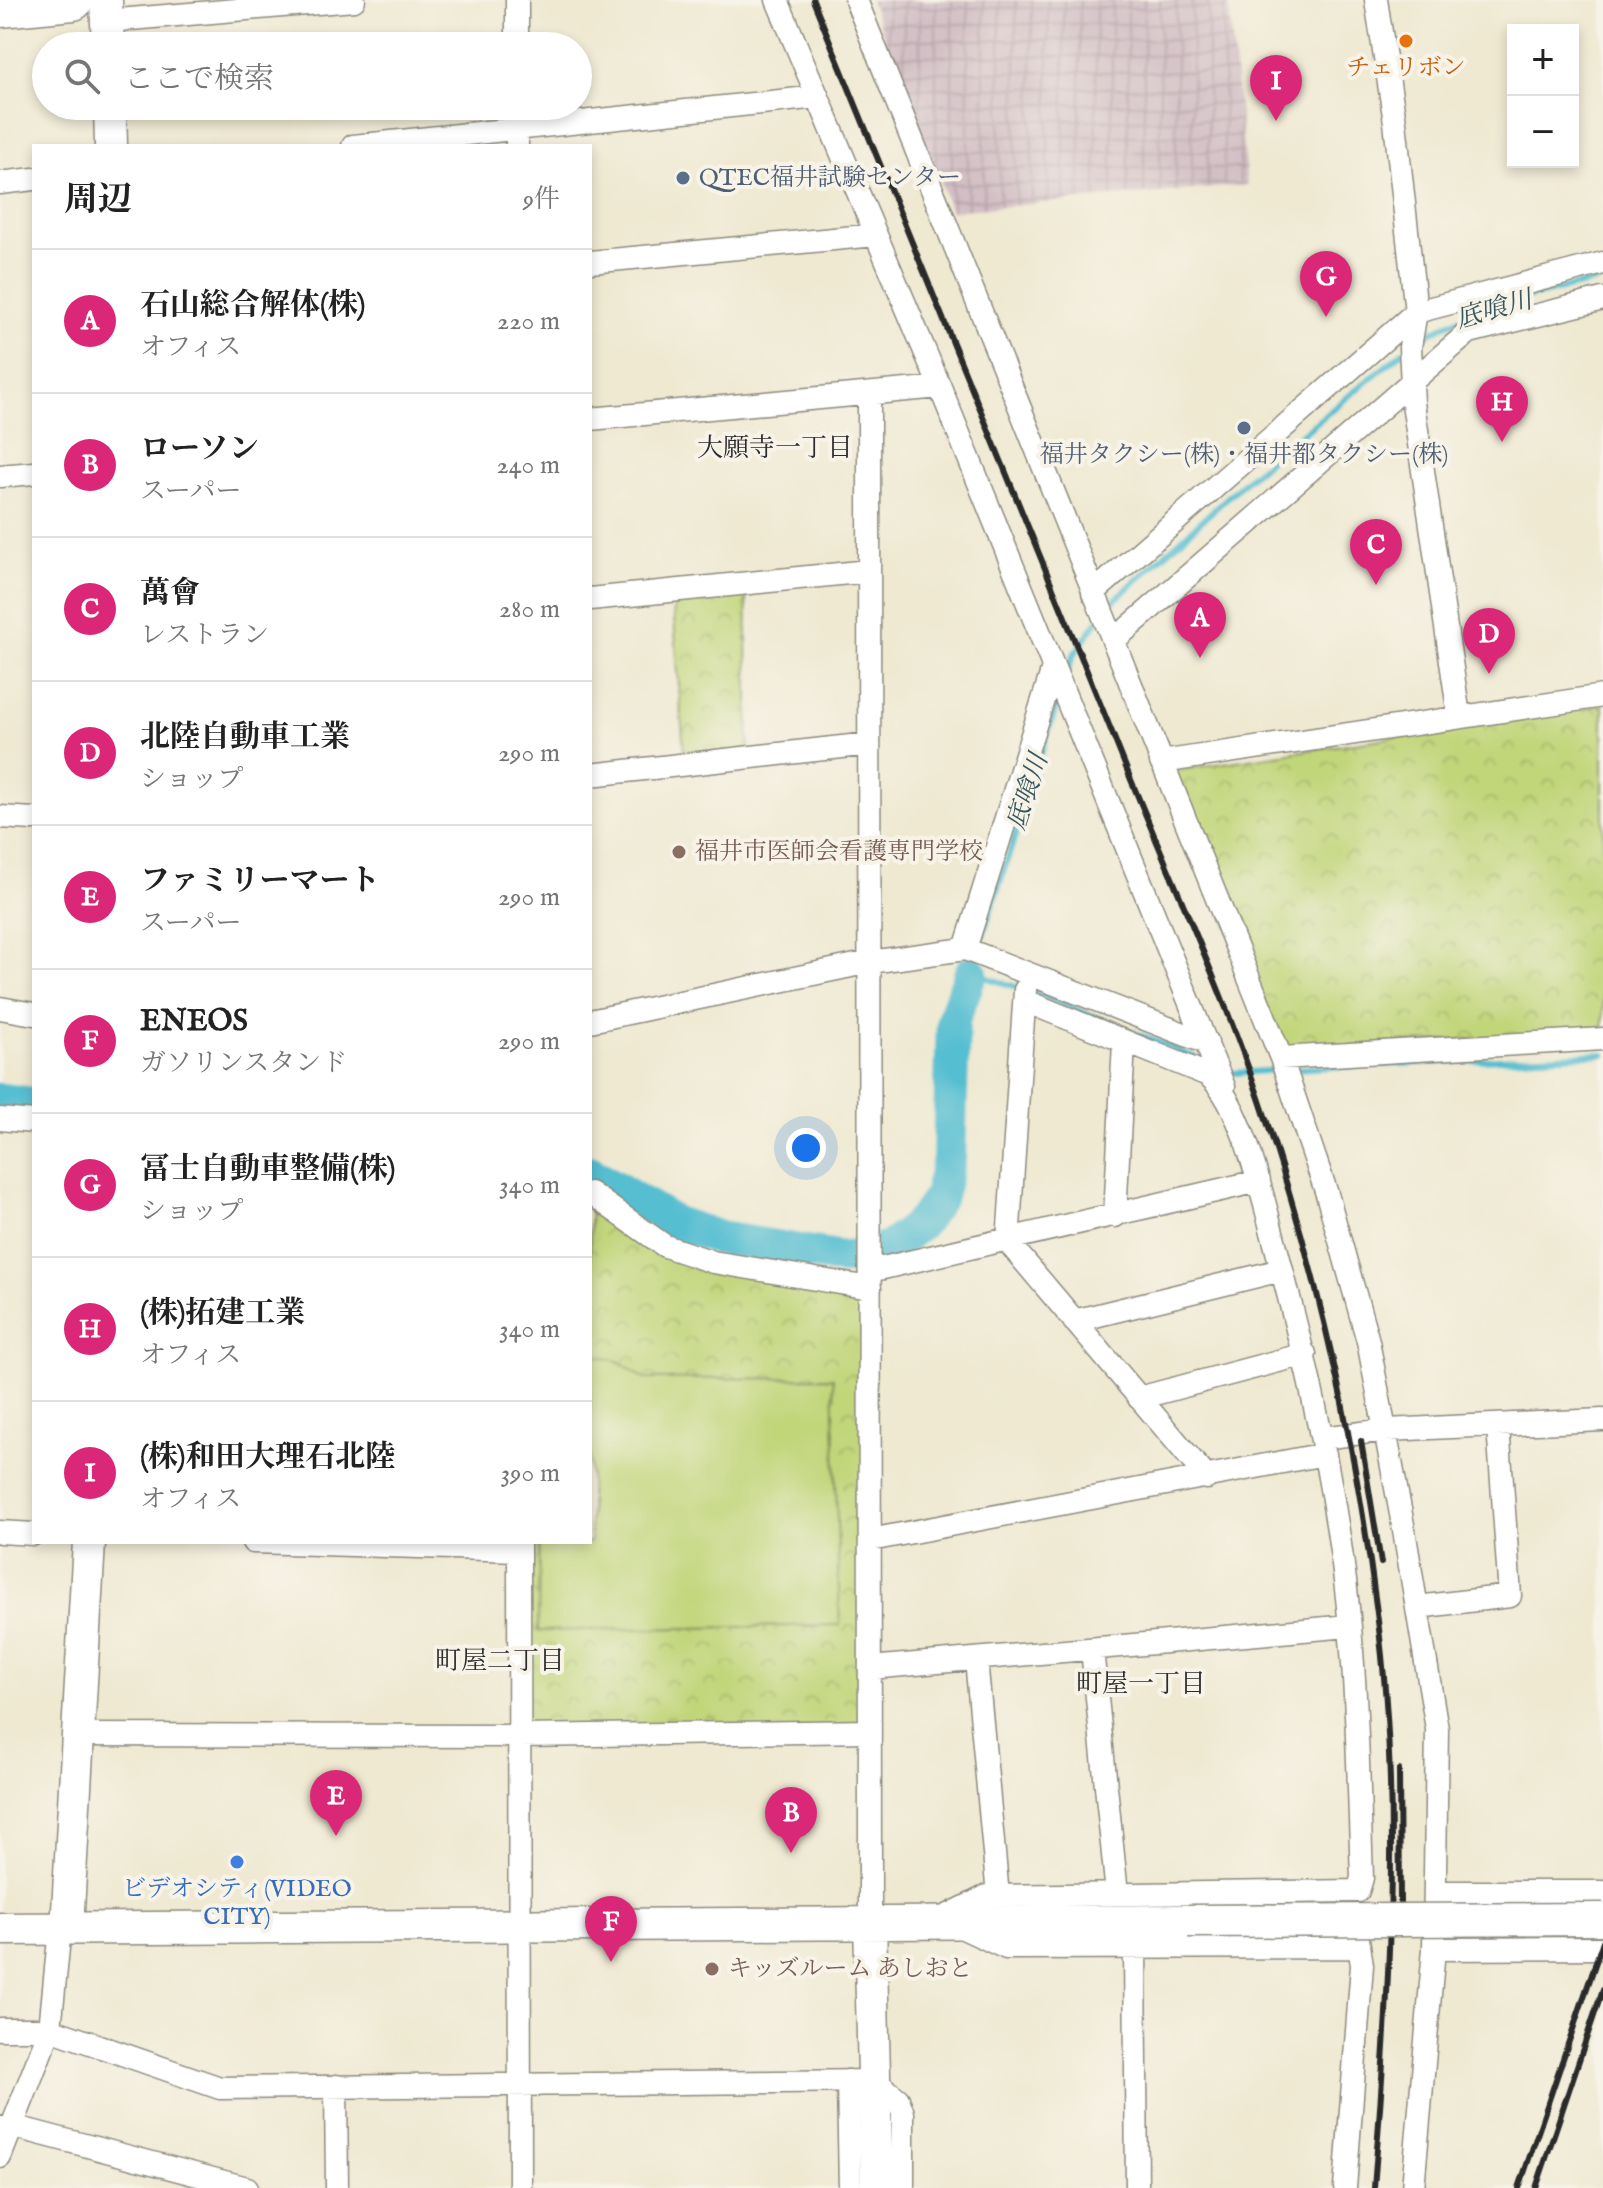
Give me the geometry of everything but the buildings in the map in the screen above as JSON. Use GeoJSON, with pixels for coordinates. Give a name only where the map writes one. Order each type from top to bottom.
{"type":"FeatureCollection","features":[{"type":"Feature","properties":{"kind":"highway"},"geometry":{"type":"LineString","coordinates":[[0,7],[73,0]]}},
{"type":"Feature","properties":{"kind":"street"},"geometry":{"type":"LineString","coordinates":[[107,22],[354,0]]}},
{"type":"Feature","properties":{"kind":"street"},"geometry":{"type":"LineString","coordinates":[[517,0],[517,32]]}},
{"type":"Feature","properties":{"kind":"street"},"geometry":{"type":"LineString","coordinates":[[777,0],[940,387],[1207,1043],[1259,1181],[1305,1354],[1342,1553],[1357,1740],[1362,1878],[1358,1891],[1357,1947],[1362,1965],[1345,2188]]}},
{"type":"Feature","properties":{"kind":"street"},"geometry":{"type":"LineString","coordinates":[[856,0],[1281,1058],[1353,1283],[1386,1430],[1437,1729],[1434,1949],[1413,2188]]}},
{"type":"Feature","properties":{"kind":"street"},"geometry":{"type":"LineString","coordinates":[[1376,0],[1395,122],[1416,312],[1410,347],[1413,403],[1459,716]]}},
{"type":"Feature","properties":{"kind":"street"},"geometry":{"type":"LineString","coordinates":[[389,144],[517,137],[818,97]]}},
{"type":"Feature","properties":{"kind":"street"},"geometry":{"type":"LineString","coordinates":[[110,120],[111,144]]}},
{"type":"Feature","properties":{"kind":"street"},"geometry":{"type":"LineString","coordinates":[[0,183],[32,179]]}},
{"type":"Feature","properties":{"kind":"street"},"geometry":{"type":"LineString","coordinates":[[592,262],[876,235]]}},
{"type":"Feature","properties":{"kind":"street"},"geometry":{"type":"LineString","coordinates":[[1093,593],[1416,312],[1603,263]]}},
{"type":"Feature","properties":{"kind":"street"},"geometry":{"type":"LineString","coordinates":[[1113,641],[1469,332],[1603,299]]}},
{"type":"Feature","properties":{"kind":"street"},"geometry":{"type":"LineString","coordinates":[[592,419],[940,387]]}},
{"type":"Feature","properties":{"kind":"street"},"geometry":{"type":"LineString","coordinates":[[850,2188],[861,2081],[870,1923],[869,394]]}},
{"type":"Feature","properties":{"kind":"street"},"geometry":{"type":"LineString","coordinates":[[0,476],[32,473]]}},
{"type":"Feature","properties":{"kind":"street"},"geometry":{"type":"LineString","coordinates":[[592,599],[869,571]]}},
{"type":"Feature","properties":{"kind":"street"},"geometry":{"type":"LineString","coordinates":[[965,949],[1053,668]]}},
{"type":"Feature","properties":{"kind":"street"},"geometry":{"type":"LineString","coordinates":[[1161,762],[1603,696]]}},
{"type":"Feature","properties":{"kind":"street"},"geometry":{"type":"LineString","coordinates":[[592,775],[869,744]]}},
{"type":"Feature","properties":{"kind":"street"},"geometry":{"type":"LineString","coordinates":[[0,817],[32,819]]}},
{"type":"Feature","properties":{"kind":"street"},"geometry":{"type":"LineString","coordinates":[[592,1021],[870,962],[965,949],[1207,1043]]}},
{"type":"Feature","properties":{"kind":"street"},"geometry":{"type":"LineString","coordinates":[[1027,973],[1008,1242],[1207,1478]]}},
{"type":"Feature","properties":{"kind":"street"},"geometry":{"type":"LineString","coordinates":[[1025,1001],[1208,1075],[1224,1088]]}},
{"type":"Feature","properties":{"kind":"street"},"geometry":{"type":"LineString","coordinates":[[0,1008],[32,1014]]}},
{"type":"Feature","properties":{"kind":"street"},"geometry":{"type":"LineString","coordinates":[[1281,1058],[1603,1039]]}},
{"type":"Feature","properties":{"kind":"street"},"geometry":{"type":"LineString","coordinates":[[1115,1216],[1124,1042]]}},
{"type":"Feature","properties":{"kind":"street"},"geometry":{"type":"LineString","coordinates":[[0,1119],[32,1122]]}},
{"type":"Feature","properties":{"kind":"street"},"geometry":{"type":"LineString","coordinates":[[592,1194],[665,1246],[713,1262],[870,1280],[1008,1242],[1259,1181]]}},
{"type":"Feature","properties":{"kind":"street"},"geometry":{"type":"LineString","coordinates":[[1074,1321],[1282,1270]]}},
{"type":"Feature","properties":{"kind":"street"},"geometry":{"type":"LineString","coordinates":[[1139,1398],[1305,1354]]}},
{"type":"Feature","properties":{"kind":"street"},"geometry":{"type":"LineString","coordinates":[[870,1540],[1207,1478],[1386,1430],[1603,1420]]}},
{"type":"Feature","properties":{"kind":"street"},"geometry":{"type":"LineString","coordinates":[[1417,1607],[1510,1596],[1498,1425]]}},
{"type":"Feature","properties":{"kind":"street"},"geometry":{"type":"LineString","coordinates":[[0,1532],[32,1534]]}},
{"type":"Feature","properties":{"kind":"street"},"geometry":{"type":"LineString","coordinates":[[0,2157],[6,2127],[50,2029],[63,1928],[89,1544]]}},
{"type":"Feature","properties":{"kind":"street"},"geometry":{"type":"LineString","coordinates":[[406,1544],[519,1546],[520,2188]]}},
{"type":"Feature","properties":{"kind":"street"},"geometry":{"type":"LineString","coordinates":[[870,1668],[1349,1626]]}},
{"type":"Feature","properties":{"kind":"street"},"geometry":{"type":"LineString","coordinates":[[1092,1649],[1117,1894]]}},
{"type":"Feature","properties":{"kind":"street"},"geometry":{"type":"LineString","coordinates":[[976,1659],[998,1896]]}},
{"type":"Feature","properties":{"kind":"street"},"geometry":{"type":"LineString","coordinates":[[78,1735],[520,1736],[870,1731]]}},
{"type":"Feature","properties":{"kind":"street"},"geometry":{"type":"LineString","coordinates":[[943,1923],[987,1896],[1358,1891]]}},
{"type":"Feature","properties":{"kind":"street"},"geometry":{"type":"LineString","coordinates":[[1435,1892],[1603,1892]]}},
{"type":"Feature","properties":{"kind":"street"},"geometry":{"type":"LineString","coordinates":[[0,1929],[1603,1919]]}},
{"type":"Feature","properties":{"kind":"street"},"geometry":{"type":"LineString","coordinates":[[943,1923],[1006,1948],[1357,1947]]}},
{"type":"Feature","properties":{"kind":"street"},"geometry":{"type":"LineString","coordinates":[[1434,1949],[1603,1948]]}},
{"type":"Feature","properties":{"kind":"street"},"geometry":{"type":"LineString","coordinates":[[1135,1949],[1137,2188]]}},
{"type":"Feature","properties":{"kind":"street"},"geometry":{"type":"LineString","coordinates":[[0,2029],[50,2029],[220,2088],[861,2081],[898,2099],[903,2113],[903,2188]]}},
{"type":"Feature","properties":{"kind":"street"},"geometry":{"type":"LineString","coordinates":[[861,2081],[877,2188]]}},
{"type":"Feature","properties":{"kind":"street"},"geometry":{"type":"LineString","coordinates":[[336,2086],[337,2188]]}},
{"type":"Feature","properties":{"kind":"street"},"geometry":{"type":"LineString","coordinates":[[6,2127],[247,2188]]}},
{"type":"Feature","properties":{"kind":"shaded area"},"geometry":{"type":"Polygon","coordinates":[[[870,0],[1228,0],[1247,185],[951,211],[870,0]]]}},
{"type":"Feature","properties":{"kind":"green space"},"geometry":{"type":"Polygon","coordinates":[[[746,584],[749,751],[684,754],[672,591],[746,584]]]}},
{"type":"Feature","properties":{"kind":"green space"},"geometry":{"type":"Polygon","coordinates":[[[1603,705],[1603,1031],[1278,1051],[1165,772],[1603,705]]]}},
{"type":"Feature","properties":{"kind":"green space"},"geometry":{"type":"Polygon","coordinates":[[[592,1194],[680,1251],[870,1288],[870,1731],[520,1736],[519,1544],[592,1544],[592,1194]]]}},
{"type":"Feature","properties":{"kind":"green space"},"geometry":{"type":"Polygon","coordinates":[[[599,1356],[620,1362],[645,1379],[833,1378],[840,1625],[538,1631],[539,1544],[592,1544],[592,1359],[599,1356]]]}},
{"type":"Feature","properties":{"kind":"waterway","name":"底喰川"},"geometry":{"type":"LineString","coordinates":[[1416,342],[1437,329],[1482,310],[1603,279]]}},
{"type":"Feature","properties":{"kind":"waterway","name":"底喰川"},"geometry":{"type":"LineString","coordinates":[[1107,607],[1253,474],[1404,351]]}},
{"type":"Feature","properties":{"kind":"waterway","name":"底喰川"},"geometry":{"type":"LineString","coordinates":[[1065,679],[1073,656],[1098,620]]}},
{"type":"Feature","properties":{"kind":"waterway","name":"底喰川"},"geometry":{"type":"LineString","coordinates":[[1020,988],[971,973],[1059,698]]}},
{"type":"Feature","properties":{"kind":"waterway","name":"底喰川"},"geometry":{"type":"LineString","coordinates":[[592,1173],[675,1223],[720,1238],[844,1258],[889,1248],[922,1222],[940,1196],[949,1160],[953,1020],[971,973]]}},
{"type":"Feature","properties":{"kind":"waterway"},"geometry":{"type":"LineString","coordinates":[[1031,991],[1206,1062]]}},
{"type":"Feature","properties":{"kind":"waterway"},"geometry":{"type":"LineString","coordinates":[[1291,1069],[1603,1054]]}},
{"type":"Feature","properties":{"kind":"waterway"},"geometry":{"type":"LineString","coordinates":[[1224,1069],[1235,1073],[1280,1070]]}},
{"type":"Feature","properties":{"kind":"waterway","name":"底喰川"},"geometry":{"type":"LineString","coordinates":[[0,1100],[32,1104]]}},
{"type":"Feature","properties":{"kind":"railway"},"geometry":{"type":"LineString","coordinates":[[813,0],[1226,1007],[1280,1161],[1316,1288],[1357,1483],[1385,1684],[1391,1828],[1390,1900],[1374,2188]]}},
{"type":"Feature","properties":{"kind":"railway"},"geometry":{"type":"LineString","coordinates":[[1361,1441],[1381,1563]]}},
{"type":"Feature","properties":{"kind":"railway"},"geometry":{"type":"LineString","coordinates":[[1399,1770],[1400,1902]]}},
{"type":"Feature","properties":{"kind":"railway"},"geometry":{"type":"LineString","coordinates":[[1519,2188],[1603,1941]]}},
{"type":"Feature","properties":{"kind":"railway"},"geometry":{"type":"LineString","coordinates":[[1536,2188],[1603,1989]]}},
{"type":"Feature","properties":{"kind":"place","name":"チェリボン"},"geometry":{"type":"Point","coordinates":[1406,41]}},
{"type":"Feature","properties":{"kind":"place","name":"(株)和田大理石北陸"},"geometry":{"type":"Point","coordinates":[1276,121]}},
{"type":"Feature","properties":{"kind":"place","name":"QTEC福井試験センター"},"geometry":{"type":"Point","coordinates":[683,178]}},
{"type":"Feature","properties":{"kind":"place","name":"冨士自動車整備(株)"},"geometry":{"type":"Point","coordinates":[1326,317]}},
{"type":"Feature","properties":{"kind":"place","name":"福井タクシー(株)・福井都タクシー(株)"},"geometry":{"type":"Point","coordinates":[1244,428]}},
{"type":"Feature","properties":{"kind":"place","name":"(株)拓建工業"},"geometry":{"type":"Point","coordinates":[1502,442]}},
{"type":"Feature","properties":{"kind":"place","name":"萬會"},"geometry":{"type":"Point","coordinates":[1376,585]}},
{"type":"Feature","properties":{"kind":"place","name":"石山総合解体(株)"},"geometry":{"type":"Point","coordinates":[1200,658]}},
{"type":"Feature","properties":{"kind":"place","name":"北陸自動車工業"},"geometry":{"type":"Point","coordinates":[1489,674]}},
{"type":"Feature","properties":{"kind":"place","name":"福井市医師会看護専門学校"},"geometry":{"type":"Point","coordinates":[679,852]}},
{"type":"Feature","properties":{"kind":"place","name":"ファミリーマート"},"geometry":{"type":"Point","coordinates":[336,1836]}},
{"type":"Feature","properties":{"kind":"place","name":"ローソン"},"geometry":{"type":"Point","coordinates":[791,1853]}},
{"type":"Feature","properties":{"kind":"place","name":"ビデオシティ(VIDEO CITY)"},"geometry":{"type":"Point","coordinates":[237,1862]}},
{"type":"Feature","properties":{"kind":"place","name":"ENEOS"},"geometry":{"type":"Point","coordinates":[611,1962]}},
{"type":"Feature","properties":{"kind":"place","name":"キッズルーム あしおと"},"geometry":{"type":"Point","coordinates":[712,1969]}},
{"type":"Feature","properties":{"kind":"district","name":"大願寺一丁目"},"geometry":{"type":"Point","coordinates":[775,448]}},
{"type":"Feature","properties":{"kind":"district","name":"町屋二丁目"},"geometry":{"type":"Point","coordinates":[500,1661]}},
{"type":"Feature","properties":{"kind":"district","name":"町屋一丁目"},"geometry":{"type":"Point","coordinates":[1141,1684]}}]}
